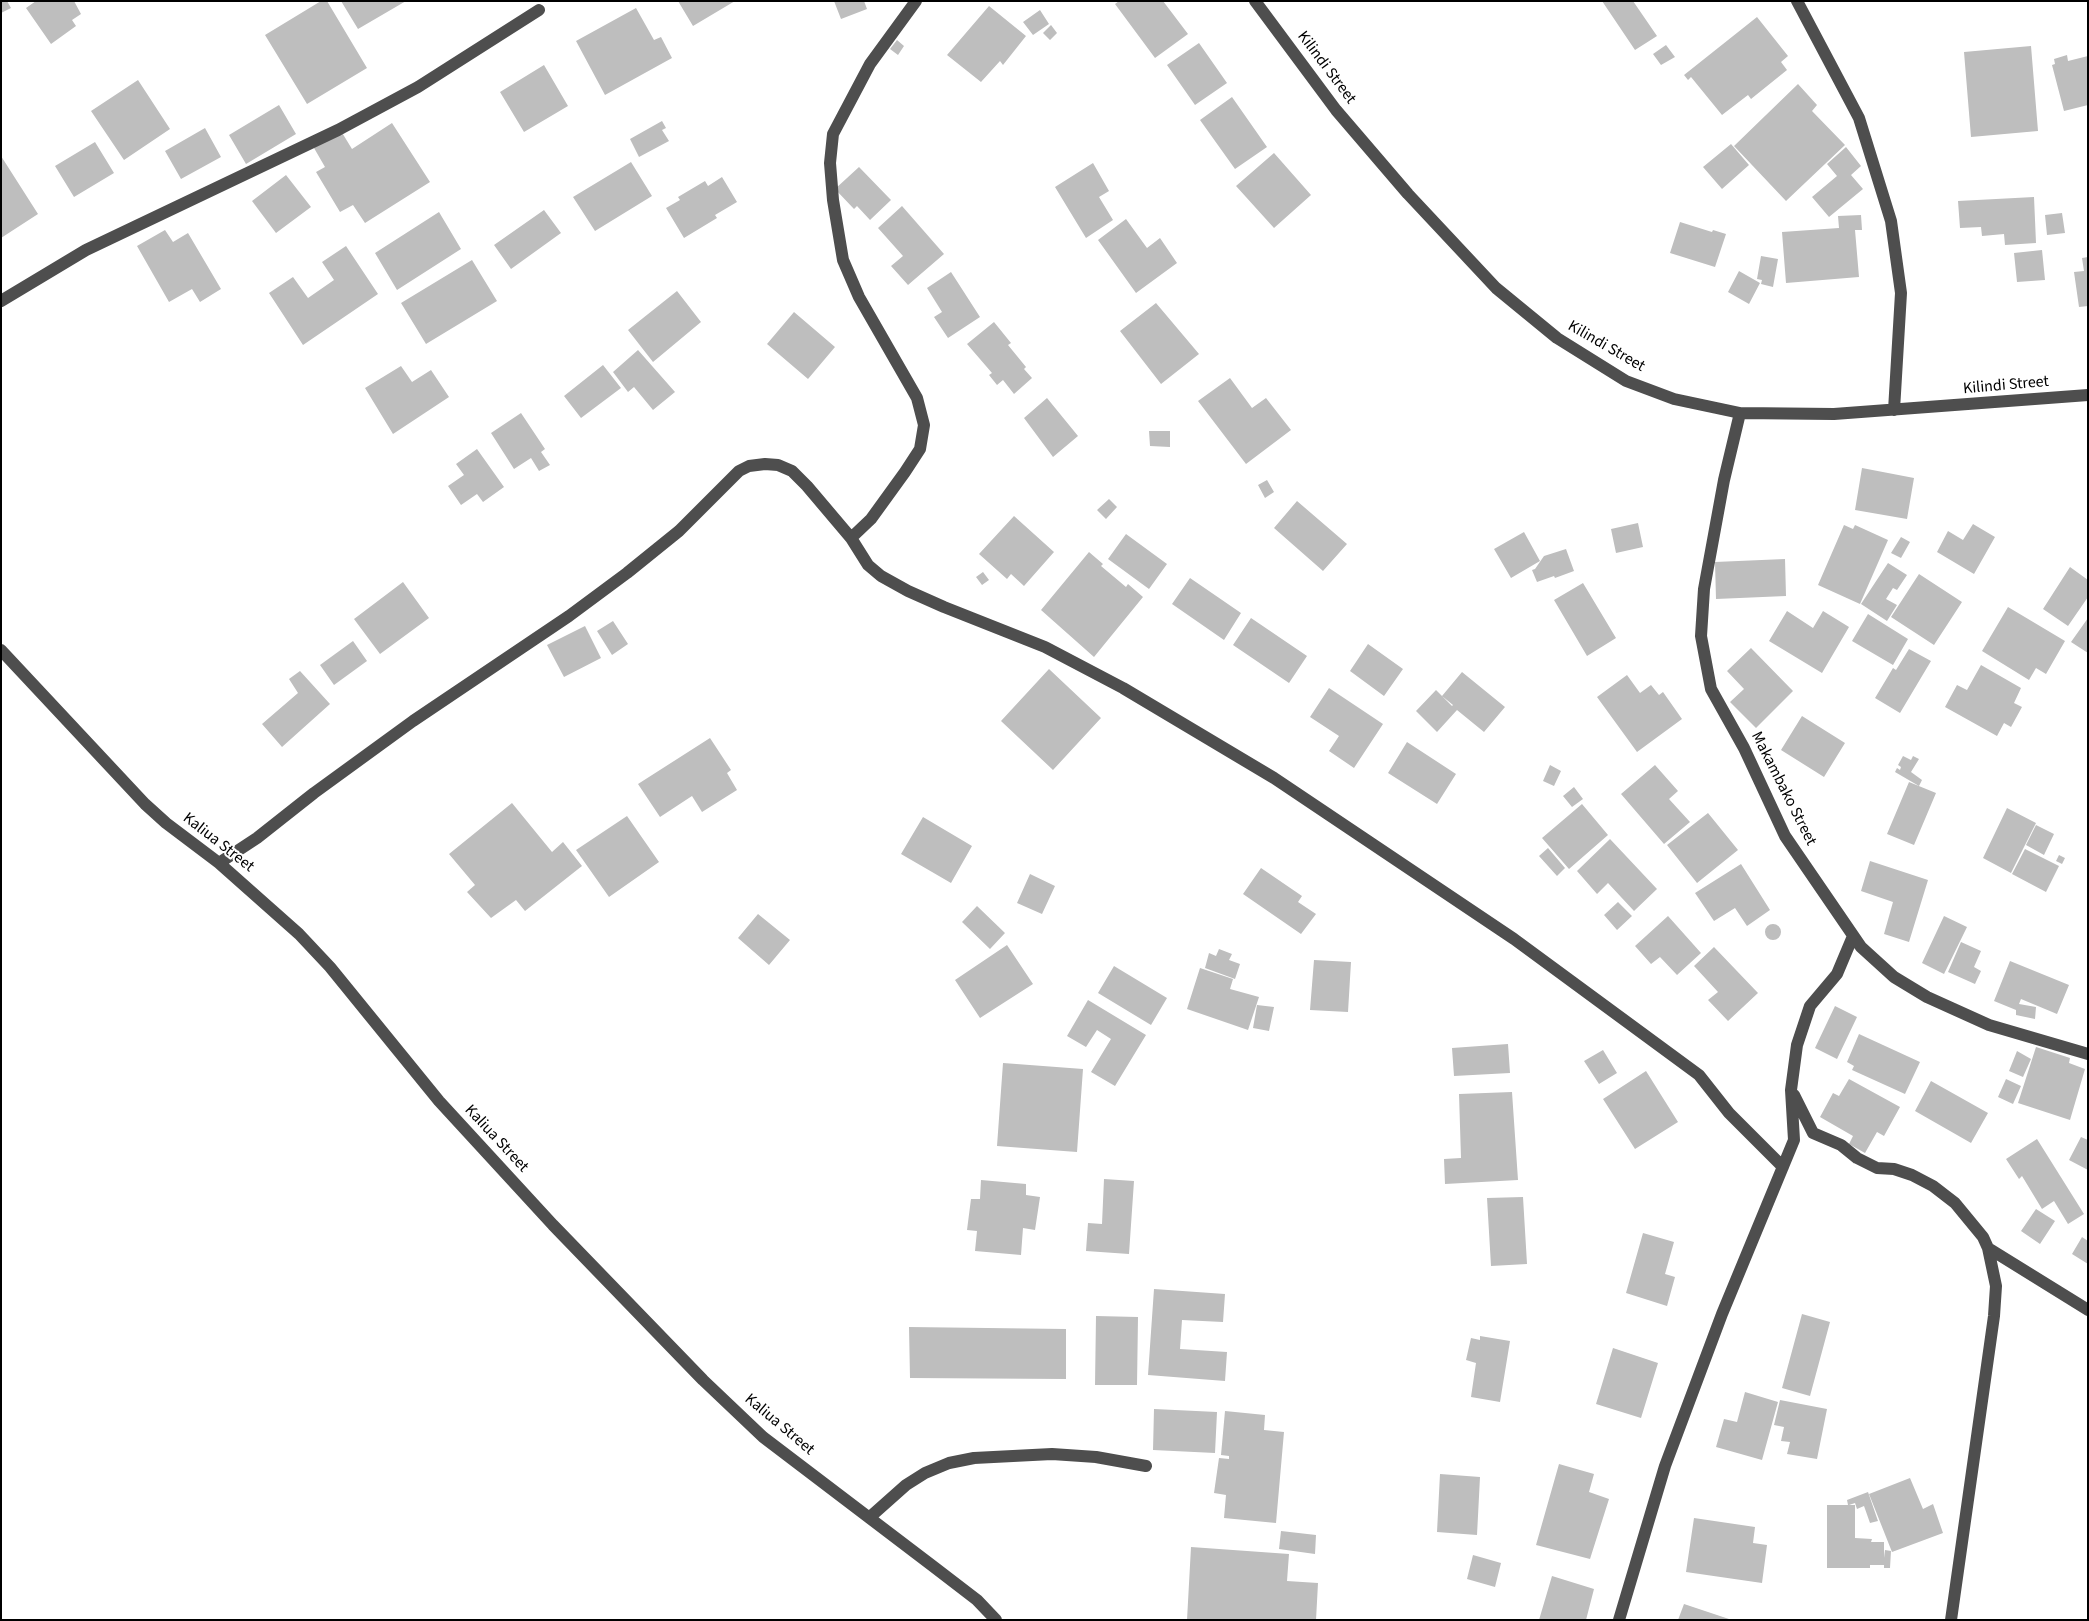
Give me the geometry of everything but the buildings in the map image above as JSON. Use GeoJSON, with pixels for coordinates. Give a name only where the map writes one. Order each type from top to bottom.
{"type":"FeatureCollection","features":[{"type":"Feature","properties":{"kind":"street"},"geometry":{"type":"LineString","coordinates":[[851,538],[871,519],[920,449],[924,425],[917,398],[859,297],[843,260],[833,200],[830,163],[833,134],[870,64],[916,1]]}},
{"type":"Feature","properties":{"kind":"street","name":"Kilindi Street"},"geometry":{"type":"LineString","coordinates":[[1255,1],[1336,110],[1408,194],[1496,288],[1557,338],[1626,381],[1674,399],[1740,413],[1834,414],[2088,395]]}},
{"type":"Feature","properties":{"kind":"street"},"geometry":{"type":"LineString","coordinates":[[1797,1],[1859,118],[1891,221],[1902,294],[1894,410]]}},
{"type":"Feature","properties":{"kind":"street"},"geometry":{"type":"LineString","coordinates":[[1,301],[24,285],[104,241],[346,126],[418,87],[539,10]]}},
{"type":"Feature","properties":{"kind":"street","name":"Makambako Street"},"geometry":{"type":"LineString","coordinates":[[1740,413],[1724,480],[1704,589],[1701,636],[1712,689],[1744,748],[1785,836],[1860,947],[1894,976],[1928,997],[1989,1025],[2088,1054]]}},
{"type":"Feature","properties":{"kind":"street"},"geometry":{"type":"LineString","coordinates":[[219,863],[257,838],[314,793],[413,721],[569,616],[627,573],[679,531],[739,471],[750,466],[765,464],[792,471],[851,538],[868,565],[881,576],[908,591],[944,607],[1045,647],[1123,688],[1274,778],[1476,912],[1628,1021],[1699,1075],[1729,1113],[1783,1167]]}},
{"type":"Feature","properties":{"kind":"street","name":"Kaliua Street"},"geometry":{"type":"LineString","coordinates":[[1,650],[126,786],[166,823],[219,863],[299,934],[330,967],[439,1101],[553,1225],[703,1380],[763,1437],[870,1516],[977,1600],[996,1620]]}},
{"type":"Feature","properties":{"kind":"street"},"geometry":{"type":"LineString","coordinates":[[1619,1620],[1665,1466],[1722,1314],[1794,1140],[1792,1090],[1797,1045],[1810,1006],[1837,974],[1853,936]]}},
{"type":"Feature","properties":{"kind":"street"},"geometry":{"type":"LineString","coordinates":[[1792,1090],[1812,1133],[1840,1145],[1857,1158],[1877,1168],[1894,1169],[1912,1175],[1933,1186],[1955,1204],[1983,1237],[1988,1248],[1996,1286],[1994,1316],[1951,1620]]}},
{"type":"Feature","properties":{"kind":"street"},"geometry":{"type":"LineString","coordinates":[[1988,1248],[2088,1310]]}},
{"type":"Feature","properties":{"kind":"street"},"geometry":{"type":"LineString","coordinates":[[870,1516],[906,1485],[925,1473],[949,1463],[974,1458],[1052,1454],[1096,1457],[1146,1466]]}}]}
